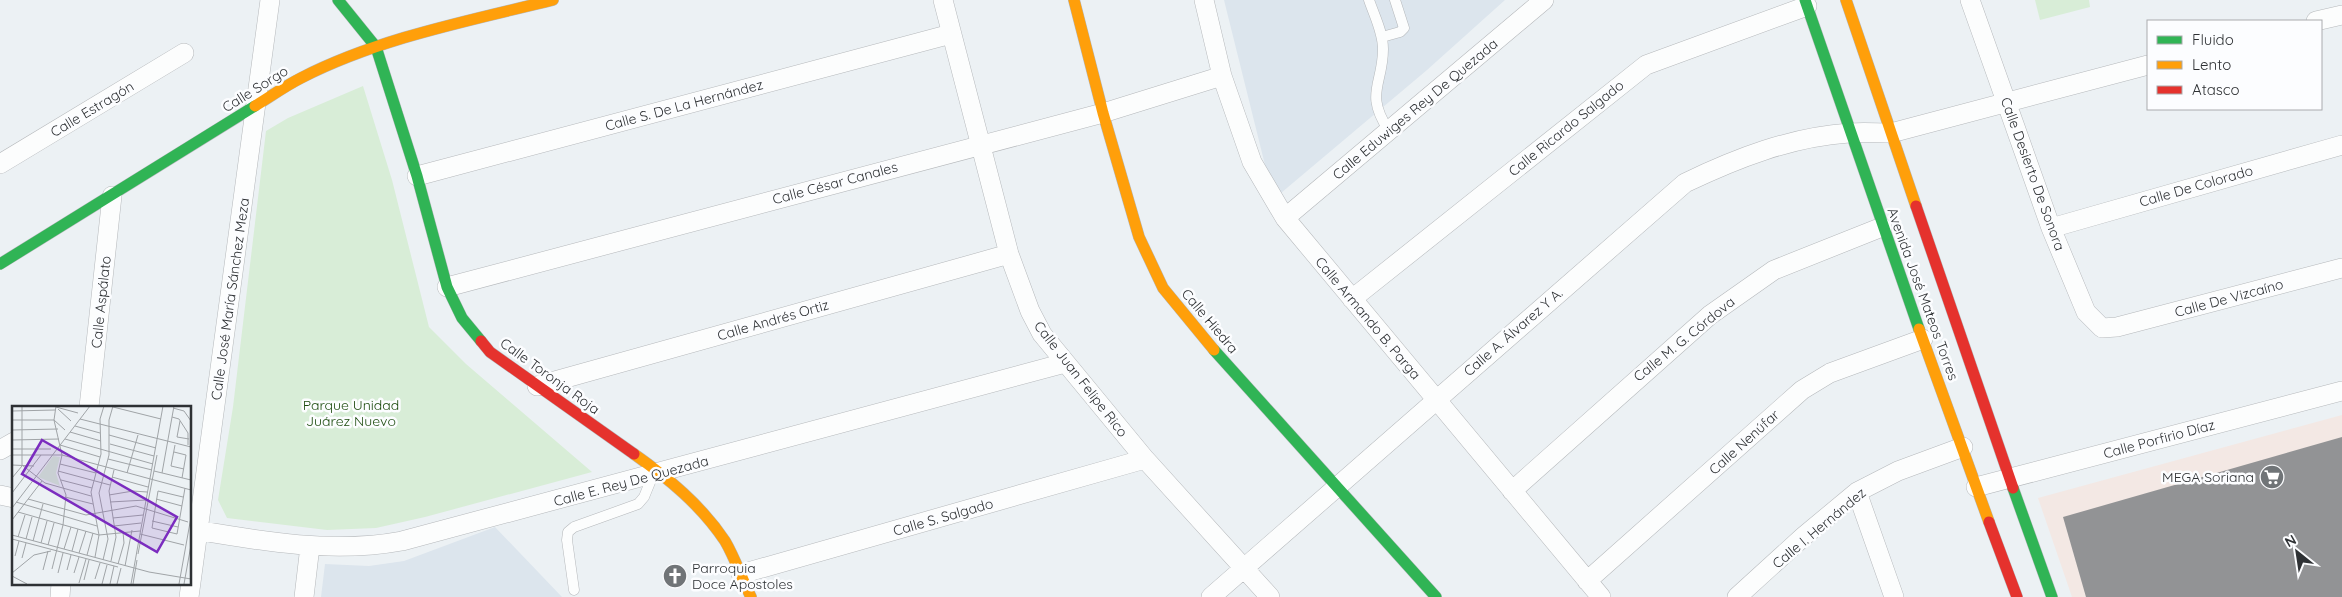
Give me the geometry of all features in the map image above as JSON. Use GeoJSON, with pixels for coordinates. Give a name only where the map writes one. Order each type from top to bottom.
{"type":"FeatureCollection","features":[{"type":"Feature","properties":{"kind":"street","name":"Calle José María Sánchez Meza"},"geometry":{"type":"LineString","coordinates":[[191,563],[193,529],[216,404],[270,0]]}},
{"type":"Feature","properties":{"kind":"street","name":"Calle Toronja Roja"},"geometry":{"type":"LineString","coordinates":[[338,0],[376,47],[417,176],[446,287],[462,318],[490,352],[657,474],[714,526],[725,542],[751,597]]}},
{"type":"Feature","properties":{"kind":"street","name":"Calle Sorgo"},"geometry":{"type":"LineString","coordinates":[[0,264],[301,78],[376,47],[439,28],[553,0]]}},
{"type":"Feature","properties":{"kind":"street","name":"Calle Juan Felipe Rico"},"geometry":{"type":"LineString","coordinates":[[943,0],[1009,254],[1030,311],[1042,334],[1145,459],[1246,567],[1270,597]]}},
{"type":"Feature","properties":{"kind":"street","name":"Calle Hiedra"},"geometry":{"type":"LineString","coordinates":[[1074,0],[1103,113],[1139,237],[1163,288],[1200,334],[1436,597]]}},
{"type":"Feature","properties":{"kind":"street","name":"Calle Armando B. Parga"},"geometry":{"type":"LineString","coordinates":[[1204,0],[1222,76],[1252,162],[1285,218],[1601,597]]}},
{"type":"Feature","properties":{"kind":"street","name":"Calle Eduwiges Rey De Quezada"},"geometry":{"type":"LineString","coordinates":[[1285,218],[1544,0]]}},
{"type":"Feature","properties":{"kind":"street","name":"Avenida José Mateos Torres"},"geometry":{"type":"LineString","coordinates":[[1846,0],[2009,478],[2052,597]]}},
{"type":"Feature","properties":{"kind":"street","name":"Calle Desierto De Sonora"},"geometry":{"type":"LineString","coordinates":[[1970,0],[2051,228],[2086,312],[2102,328],[2117,327]]}},
{"type":"Feature","properties":{"kind":"street","name":"Avenida José Mateos Torres"},"geometry":{"type":"LineString","coordinates":[[1806,3],[1882,227],[2016,597]]}},
{"type":"Feature","properties":{"kind":"street","name":"Calle Ricardo Salgado"},"geometry":{"type":"LineString","coordinates":[[1352,299],[1646,66],[1806,3]]}},
{"type":"Feature","properties":{"kind":"street"},"geometry":{"type":"LineString","coordinates":[[2320,20],[2342,15]]}},
{"type":"Feature","properties":{"kind":"street","name":"Calle S. De La Hernández"},"geometry":{"type":"LineString","coordinates":[[417,176],[951,34]]}},
{"type":"Feature","properties":{"kind":"street","name":"Calle Estragón"},"geometry":{"type":"LineString","coordinates":[[0,164],[184,54]]}},
{"type":"Feature","properties":{"kind":"street","name":"Calle A. Álvarez Y A."},"geometry":{"type":"LineString","coordinates":[[1211,597],[1435,399],[1685,183],[1730,161],[1798,140],[1850,132],[1891,133],[2147,64]]}},
{"type":"Feature","properties":{"kind":"street","name":"Calle César Canales"},"geometry":{"type":"LineString","coordinates":[[446,287],[1103,113],[1222,76]]}},
{"type":"Feature","properties":{"kind":"street","name":"Calle De Colorado"},"geometry":{"type":"LineString","coordinates":[[2051,228],[2342,145]]}},
{"type":"Feature","properties":{"kind":"street","name":"Calle Aspálato"},"geometry":{"type":"LineString","coordinates":[[85,405],[112,196]]}},
{"type":"Feature","properties":{"kind":"street","name":"Calle M. G. Córdova"},"geometry":{"type":"LineString","coordinates":[[1512,491],[1710,315],[1774,270],[1882,227]]}},
{"type":"Feature","properties":{"kind":"street","name":"Calle Andrés Ortiz"},"geometry":{"type":"LineString","coordinates":[[537,386],[1009,254]]}},
{"type":"Feature","properties":{"kind":"street","name":"Calle De Vizcaíno"},"geometry":{"type":"LineString","coordinates":[[2117,327],[2342,268]]}},
{"type":"Feature","properties":{"kind":"street","name":"Calle Nenúfar"},"geometry":{"type":"LineString","coordinates":[[1587,581],[1802,390],[1830,373],[1923,339]]}},
{"type":"Feature","properties":{"kind":"street","name":"Calle E. Rey De Quezada"},"geometry":{"type":"LineString","coordinates":[[193,529],[310,546],[371,546],[402,541],[1065,363]]}},
{"type":"Feature","properties":{"kind":"street","name":"Calle Porfirio Díaz"},"geometry":{"type":"LineString","coordinates":[[1976,487],[2342,391]]}},
{"type":"Feature","properties":{"kind":"street"},"geometry":{"type":"LineString","coordinates":[[0,450],[12,443]]}},
{"type":"Feature","properties":{"kind":"street","name":"Calle I. Hernández"},"geometry":{"type":"LineString","coordinates":[[1748,594],[1858,492],[1898,471],[1963,447]]}},
{"type":"Feature","properties":{"kind":"street","name":"Calle S. Salgado"},"geometry":{"type":"LineString","coordinates":[[741,574],[1145,459]]}},
{"type":"Feature","properties":{"kind":"street"},"geometry":{"type":"LineString","coordinates":[[1858,492],[1894,597]]}},
{"type":"Feature","properties":{"kind":"street"},"geometry":{"type":"LineString","coordinates":[[304,597],[310,546]]}},
{"type":"Feature","properties":{"kind":"street"},"geometry":{"type":"LineString","coordinates":[[60,597],[61,584]]}},
{"type":"Feature","properties":{"kind":"street","name":"Calle José María Sánchez Meza"},"geometry":{"type":"LineString","coordinates":[[189,597],[190,584]]}},
{"type":"Feature","properties":{"kind":"lane"},"geometry":{"type":"LineString","coordinates":[[1369,0],[1382,37],[1383,50],[1375,96],[1380,117],[1389,131]]}},
{"type":"Feature","properties":{"kind":"lane"},"geometry":{"type":"LineString","coordinates":[[1382,37],[1400,32],[1404,28],[1395,0]]}},
{"type":"Feature","properties":{"kind":"lane"},"geometry":{"type":"LineString","coordinates":[[574,590],[566,540],[568,532],[574,527],[638,504],[657,474]]}},
{"type":"Feature","properties":{"kind":"shaded area"},"geometry":{"type":"Polygon","coordinates":[[[1224,0],[1505,0],[1427,70],[1281,193],[1268,177],[1224,0]]]}},
{"type":"Feature","properties":{"kind":"shaded area","name":"MEGA Soriana"},"geometry":{"type":"Polygon","coordinates":[[[2342,415],[2342,597],[2072,597],[2038,498],[2342,415]]]}},
{"type":"Feature","properties":{"kind":"shaded area"},"geometry":{"type":"Polygon","coordinates":[[[495,527],[562,597],[321,597],[325,564],[369,566],[404,561],[495,527]]]}},
{"type":"Feature","properties":{"kind":"green space"},"geometry":{"type":"Polygon","coordinates":[[[2035,0],[2089,0],[2090,7],[2040,20],[2035,0]]]}},
{"type":"Feature","properties":{"kind":"green space","name":"Parque Unidad Juárez Nuevo"},"geometry":{"type":"Polygon","coordinates":[[[363,86],[392,180],[429,327],[466,364],[592,472],[425,517],[376,528],[327,530],[227,518],[218,500],[233,407],[266,131],[288,118],[363,86]]]}},
{"type":"Feature","properties":{"kind":"building","name":"MEGA Soriana"},"geometry":{"type":"Polygon","coordinates":[[[2342,437],[2342,597],[2086,597],[2063,517],[2342,437]]]}},
{"type":"Feature","properties":{"kind":"traffic: fast"},"geometry":{"type":"LineString","coordinates":[[338,0],[376,47],[417,176],[447,287],[462,318],[481,341]]}},
{"type":"Feature","properties":{"kind":"traffic: fast"},"geometry":{"type":"LineString","coordinates":[[1805,0],[1919,329]]}},
{"type":"Feature","properties":{"kind":"traffic: fast"},"geometry":{"type":"LineString","coordinates":[[0,264],[255,106]]}},
{"type":"Feature","properties":{"kind":"traffic: fast"},"geometry":{"type":"LineString","coordinates":[[1214,350],[1436,597]]}},
{"type":"Feature","properties":{"kind":"traffic: fast"},"geometry":{"type":"LineString","coordinates":[[2013,488],[2052,597]]}},
{"type":"Feature","properties":{"kind":"traffic: slow"},"geometry":{"type":"LineString","coordinates":[[255,106],[301,78],[361,52],[456,23],[553,0]]}},
{"type":"Feature","properties":{"kind":"traffic: slow"},"geometry":{"type":"LineString","coordinates":[[1074,0],[1103,113],[1139,237],[1163,288],[1214,350]]}},
{"type":"Feature","properties":{"kind":"traffic: slow"},"geometry":{"type":"LineString","coordinates":[[1846,0],[1916,206]]}},
{"type":"Feature","properties":{"kind":"traffic: slow"},"geometry":{"type":"LineString","coordinates":[[1919,329],[1989,522]]}},
{"type":"Feature","properties":{"kind":"traffic: slow"},"geometry":{"type":"LineString","coordinates":[[634,454],[683,493],[716,528],[729,548],[751,597]]}},
{"type":"Feature","properties":{"kind":"traffic: jam"},"geometry":{"type":"LineString","coordinates":[[1916,206],[2013,488]]}},
{"type":"Feature","properties":{"kind":"traffic: jam"},"geometry":{"type":"LineString","coordinates":[[481,341],[490,352],[634,454]]}},
{"type":"Feature","properties":{"kind":"traffic: jam"},"geometry":{"type":"LineString","coordinates":[[1989,522],[2017,597]]}},
{"type":"Feature","properties":{"kind":"place","name":"MEGA Soriana"},"geometry":{"type":"Point","coordinates":[2272,477]}},
{"type":"Feature","properties":{"kind":"place","name":"Parroquia Doce Apostoles"},"geometry":{"type":"Point","coordinates":[675,576]}}]}
